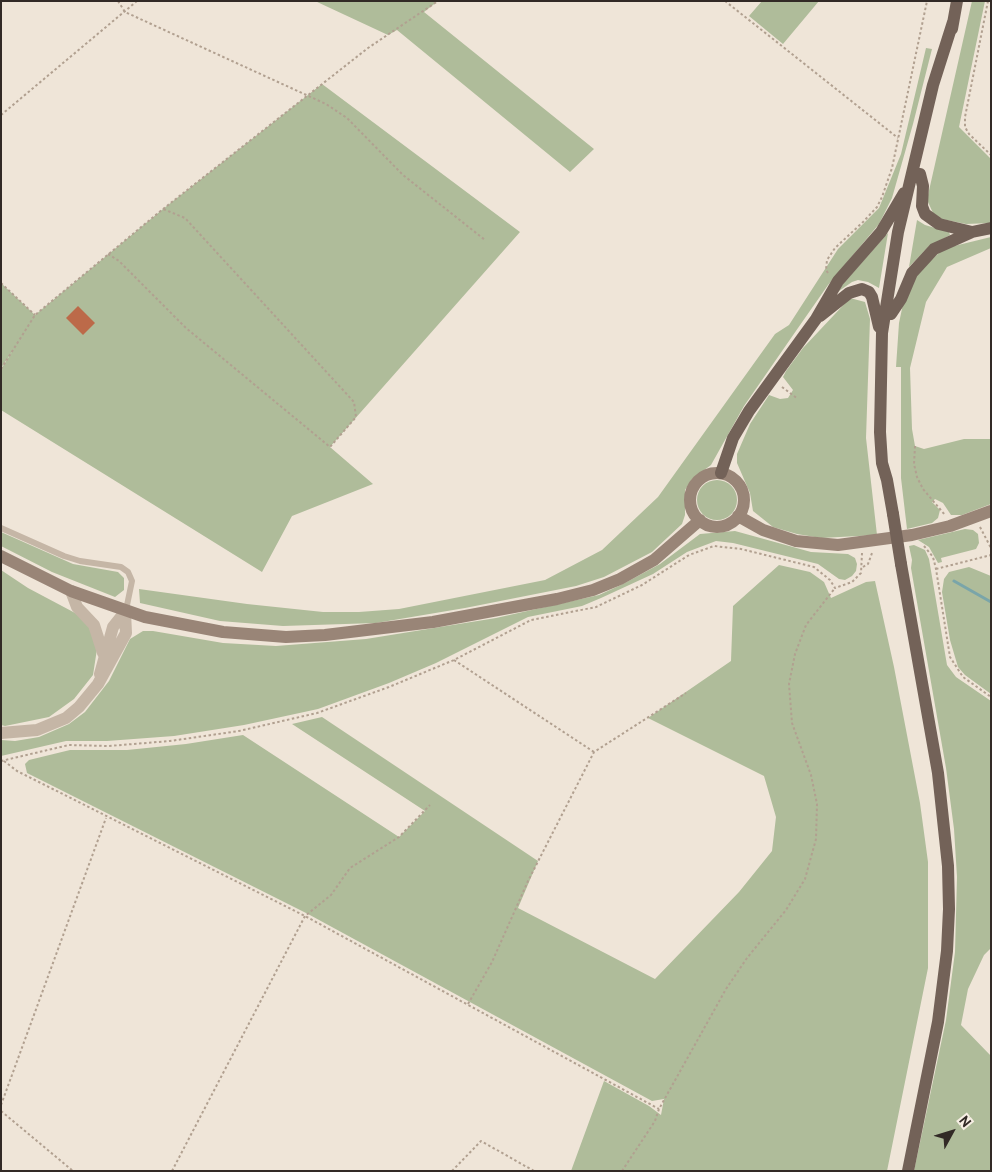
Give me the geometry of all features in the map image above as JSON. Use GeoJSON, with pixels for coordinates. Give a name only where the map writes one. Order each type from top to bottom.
{"type":"FeatureCollection","features":[{"type":"Feature","properties":{"kind":"main road"},"geometry":{"type":"LineString","coordinates":[[887,480],[890,465],[888,365],[891,314],[905,236],[942,85],[957,1]]}},
{"type":"Feature","properties":{"kind":"main road"},"geometry":{"type":"LineString","coordinates":[[908,1171],[938,1022],[947,951],[949,909],[947,847],[938,773],[887,480],[882,463],[880,432],[882,333],[890,274],[909,188],[933,85],[953,22]]}},
{"type":"Feature","properties":{"kind":"main road"},"geometry":{"type":"LineString","coordinates":[[920,174],[924,186],[922,206],[925,214],[939,224],[972,232]]}},
{"type":"Feature","properties":{"kind":"main road"},"geometry":{"type":"LineString","coordinates":[[721,473],[733,438],[772,379],[816,319],[838,281],[882,232],[900,196],[909,188]]}},
{"type":"Feature","properties":{"kind":"main road"},"geometry":{"type":"LineString","coordinates":[[891,314],[901,299],[912,273],[923,259],[944,244],[972,232],[991,228]]}},
{"type":"Feature","properties":{"kind":"main road"},"geometry":{"type":"LineString","coordinates":[[816,319],[849,293],[862,289],[872,297],[882,333]]}},
{"type":"Feature","properties":{"kind":"main road"},"geometry":{"type":"LineString","coordinates":[[721,473],[737,482],[743,493],[743,505],[738,516],[727,525],[720,526],[713,526],[700,520],[690,502],[693,489],[701,478],[721,473]]}},
{"type":"Feature","properties":{"kind":"main road"},"geometry":{"type":"LineString","coordinates":[[738,516],[763,530],[796,541],[838,546],[861,544],[950,526],[991,512]]}},
{"type":"Feature","properties":{"kind":"main road"},"geometry":{"type":"LineString","coordinates":[[1,556],[71,591],[125,612],[215,630],[286,637],[377,630],[433,622],[557,599],[593,590],[620,579],[654,560],[700,520]]}},
{"type":"Feature","properties":{"kind":"street"},"geometry":{"type":"LineString","coordinates":[[71,591],[77,607],[94,625],[104,655]]}},
{"type":"Feature","properties":{"kind":"street"},"geometry":{"type":"LineString","coordinates":[[98,684],[104,655],[113,627],[125,612]]}},
{"type":"Feature","properties":{"kind":"street"},"geometry":{"type":"LineString","coordinates":[[1,733],[37,730],[66,718],[79,707],[98,684],[126,633],[125,612]]}},
{"type":"Feature","properties":{"kind":"lane"},"geometry":{"type":"LineString","coordinates":[[1,528],[64,556],[80,561],[121,567],[128,572],[132,581],[125,612]]}},
{"type":"Feature","properties":{"kind":"path"},"geometry":{"type":"LineString","coordinates":[[118,1],[125,12],[309,94],[348,118],[403,175],[485,240]]}},
{"type":"Feature","properties":{"kind":"path"},"geometry":{"type":"LineString","coordinates":[[1,115],[137,1]]}},
{"type":"Feature","properties":{"kind":"path"},"geometry":{"type":"LineString","coordinates":[[1,369],[35,315],[163,209],[368,48],[438,1]]}},
{"type":"Feature","properties":{"kind":"path"},"geometry":{"type":"LineString","coordinates":[[725,1],[898,138]]}},
{"type":"Feature","properties":{"kind":"path"},"geometry":{"type":"LineString","coordinates":[[838,281],[826,270],[827,260],[835,248],[876,208],[892,168],[927,1]]}},
{"type":"Feature","properties":{"kind":"path"},"geometry":{"type":"LineString","coordinates":[[988,1],[965,117],[965,127],[969,134],[991,155]]}},
{"type":"Feature","properties":{"kind":"path"},"geometry":{"type":"LineString","coordinates":[[108,254],[119,261],[186,328],[330,447],[356,417],[354,402],[185,218],[163,209]]}},
{"type":"Feature","properties":{"kind":"path"},"geometry":{"type":"LineString","coordinates":[[1,283],[35,315]]}},
{"type":"Feature","properties":{"kind":"path"},"geometry":{"type":"LineString","coordinates":[[772,379],[798,399]]}},
{"type":"Feature","properties":{"kind":"path"},"geometry":{"type":"LineString","coordinates":[[915,446],[914,464],[917,477],[923,489],[944,512],[950,526]]}},
{"type":"Feature","properties":{"kind":"path"},"geometry":{"type":"LineString","coordinates":[[977,518],[991,548]]}},
{"type":"Feature","properties":{"kind":"path"},"geometry":{"type":"LineString","coordinates":[[622,1171],[655,1121],[659,1109],[726,988],[747,958],[786,910],[805,879],[812,860],[816,839],[817,804],[811,775],[792,722],[790,684],[795,654],[806,625],[835,588],[852,582],[861,573],[861,544]]}},
{"type":"Feature","properties":{"kind":"path"},"geometry":{"type":"LineString","coordinates":[[3,761],[69,746],[109,746],[170,741],[239,731],[317,713],[454,660],[531,620],[596,607],[642,585],[689,555],[714,546],[741,549],[814,568],[830,580],[835,588]]}},
{"type":"Feature","properties":{"kind":"path"},"geometry":{"type":"LineString","coordinates":[[991,555],[936,569],[950,658],[963,677],[991,698]]}},
{"type":"Feature","properties":{"kind":"path"},"geometry":{"type":"LineString","coordinates":[[454,660],[594,752]]}},
{"type":"Feature","properties":{"kind":"path"},"geometry":{"type":"LineString","coordinates":[[468,1004],[492,962],[528,881],[594,752],[686,694]]}},
{"type":"Feature","properties":{"kind":"path"},"geometry":{"type":"LineString","coordinates":[[3,761],[17,771],[305,916],[659,1109]]}},
{"type":"Feature","properties":{"kind":"path"},"geometry":{"type":"LineString","coordinates":[[172,1171],[305,916],[331,895],[350,868],[398,837],[430,805]]}},
{"type":"Feature","properties":{"kind":"path"},"geometry":{"type":"LineString","coordinates":[[1,1105],[107,817]]}},
{"type":"Feature","properties":{"kind":"path"},"geometry":{"type":"LineString","coordinates":[[1,1111],[73,1171]]}},
{"type":"Feature","properties":{"kind":"path"},"geometry":{"type":"LineString","coordinates":[[452,1171],[481,1141],[534,1171]]}},
{"type":"Feature","properties":{"kind":"green space"},"geometry":{"type":"Polygon","coordinates":[[[315,1],[438,1],[424,12],[594,149],[570,172],[397,30],[388,35],[315,1]]]}},
{"type":"Feature","properties":{"kind":"green space"},"geometry":{"type":"Polygon","coordinates":[[[762,1],[819,1],[783,44],[749,16],[762,1]]]}},
{"type":"Feature","properties":{"kind":"green space"},"geometry":{"type":"Polygon","coordinates":[[[972,1],[985,1],[959,127],[991,159],[991,223],[966,224],[942,219],[933,213],[928,202],[928,195],[972,1]]]}},
{"type":"Feature","properties":{"kind":"green space"},"geometry":{"type":"Polygon","coordinates":[[[926,48],[932,49],[913,124],[892,198],[879,224],[828,285],[798,328],[744,406],[711,465],[692,479],[685,490],[685,515],[682,524],[652,552],[604,577],[576,586],[376,623],[283,626],[220,621],[140,603],[139,589],[323,612],[399,609],[545,580],[602,550],[658,497],[775,334],[789,325],[838,249],[879,208],[901,154],[926,48]]]}},
{"type":"Feature","properties":{"kind":"green space"},"geometry":{"type":"Polygon","coordinates":[[[322,84],[520,232],[330,447],[373,484],[292,516],[262,572],[1,410],[1,369],[14,349],[1,368],[1,283],[35,315],[163,209],[322,84]]]}},
{"type":"Feature","properties":{"kind":"green space"},"geometry":{"type":"Polygon","coordinates":[[[917,220],[925,225],[949,232],[950,235],[929,246],[909,267],[917,220]]]}},
{"type":"Feature","properties":{"kind":"green space"},"geometry":{"type":"Polygon","coordinates":[[[888,233],[879,288],[868,282],[858,280],[839,291],[841,286],[888,233]]]}},
{"type":"Feature","properties":{"kind":"green space"},"geometry":{"type":"Polygon","coordinates":[[[991,237],[991,248],[947,267],[926,302],[910,368],[912,429],[915,446],[924,449],[964,439],[991,439],[991,504],[962,515],[951,515],[943,503],[935,499],[932,502],[940,510],[938,518],[932,523],[907,529],[901,478],[901,367],[896,367],[899,323],[903,304],[917,273],[940,252],[950,247],[991,237]]]}},
{"type":"Feature","properties":{"kind":"green space"},"geometry":{"type":"Polygon","coordinates":[[[850,298],[865,302],[870,319],[866,438],[877,535],[821,538],[797,534],[773,527],[753,511],[750,493],[737,463],[737,454],[750,424],[769,395],[780,399],[788,398],[793,390],[783,377],[786,371],[803,348],[850,298]]]}},
{"type":"Feature","properties":{"kind":"green space"},"geometry":{"type":"Polygon","coordinates":[[[721,480],[728,483],[734,489],[737,500],[736,508],[728,517],[721,520],[713,520],[706,517],[698,508],[697,496],[700,489],[709,481],[721,480]]]}},
{"type":"Feature","properties":{"kind":"green space"},"geometry":{"type":"Polygon","coordinates":[[[965,529],[973,530],[978,534],[979,543],[976,549],[941,558],[942,562],[938,563],[929,547],[918,540],[965,529]]]}},
{"type":"Feature","properties":{"kind":"green space"},"geometry":{"type":"Polygon","coordinates":[[[735,531],[811,552],[848,554],[855,558],[857,564],[856,571],[845,580],[839,579],[818,564],[733,543],[716,541],[687,552],[653,574],[601,598],[582,606],[528,617],[436,663],[389,683],[318,709],[244,725],[174,736],[107,741],[66,741],[1,756],[1,740],[15,741],[39,737],[69,724],[85,712],[109,681],[130,639],[143,631],[223,643],[276,646],[366,639],[496,618],[599,595],[660,564],[700,534],[735,531]]]}},
{"type":"Feature","properties":{"kind":"green space"},"geometry":{"type":"Polygon","coordinates":[[[1,532],[73,564],[118,572],[124,578],[124,590],[115,597],[52,572],[1,546],[1,532]]]}},
{"type":"Feature","properties":{"kind":"green space"},"geometry":{"type":"Polygon","coordinates":[[[914,545],[925,550],[929,559],[947,665],[956,677],[991,701],[991,948],[984,955],[968,989],[961,1025],[991,1056],[991,1171],[914,1171],[946,1020],[955,952],[957,877],[954,829],[946,768],[911,568],[912,560],[909,546],[914,545]]]}},
{"type":"Feature","properties":{"kind":"green space"},"geometry":{"type":"Polygon","coordinates":[[[779,565],[810,572],[824,582],[831,598],[866,582],[875,581],[894,667],[920,803],[928,862],[928,968],[887,1171],[571,1171],[604,1081],[649,1106],[661,1115],[664,1099],[652,1101],[308,914],[27,773],[25,764],[29,760],[70,750],[127,750],[186,744],[243,735],[399,837],[425,811],[292,724],[322,717],[538,861],[518,908],[655,979],[739,892],[772,851],[776,817],[764,776],[648,718],[731,661],[733,606],[779,565]]]}},
{"type":"Feature","properties":{"kind":"green space"},"geometry":{"type":"Polygon","coordinates":[[[969,567],[991,576],[991,694],[965,675],[958,667],[950,640],[942,592],[944,579],[949,572],[969,567]]]}},
{"type":"Feature","properties":{"kind":"green space"},"geometry":{"type":"Polygon","coordinates":[[[1,570],[28,588],[77,614],[89,627],[97,649],[93,675],[74,699],[49,717],[5,726],[1,725],[1,570]]]}},
{"type":"Feature","properties":{"kind":"building"},"geometry":{"type":"Polygon","coordinates":[[[78,306],[95,323],[83,335],[66,318],[78,306]]]}},
{"type":"Feature","properties":{"kind":"waterway"},"geometry":{"type":"LineString","coordinates":[[954,581],[991,602]]}}]}
